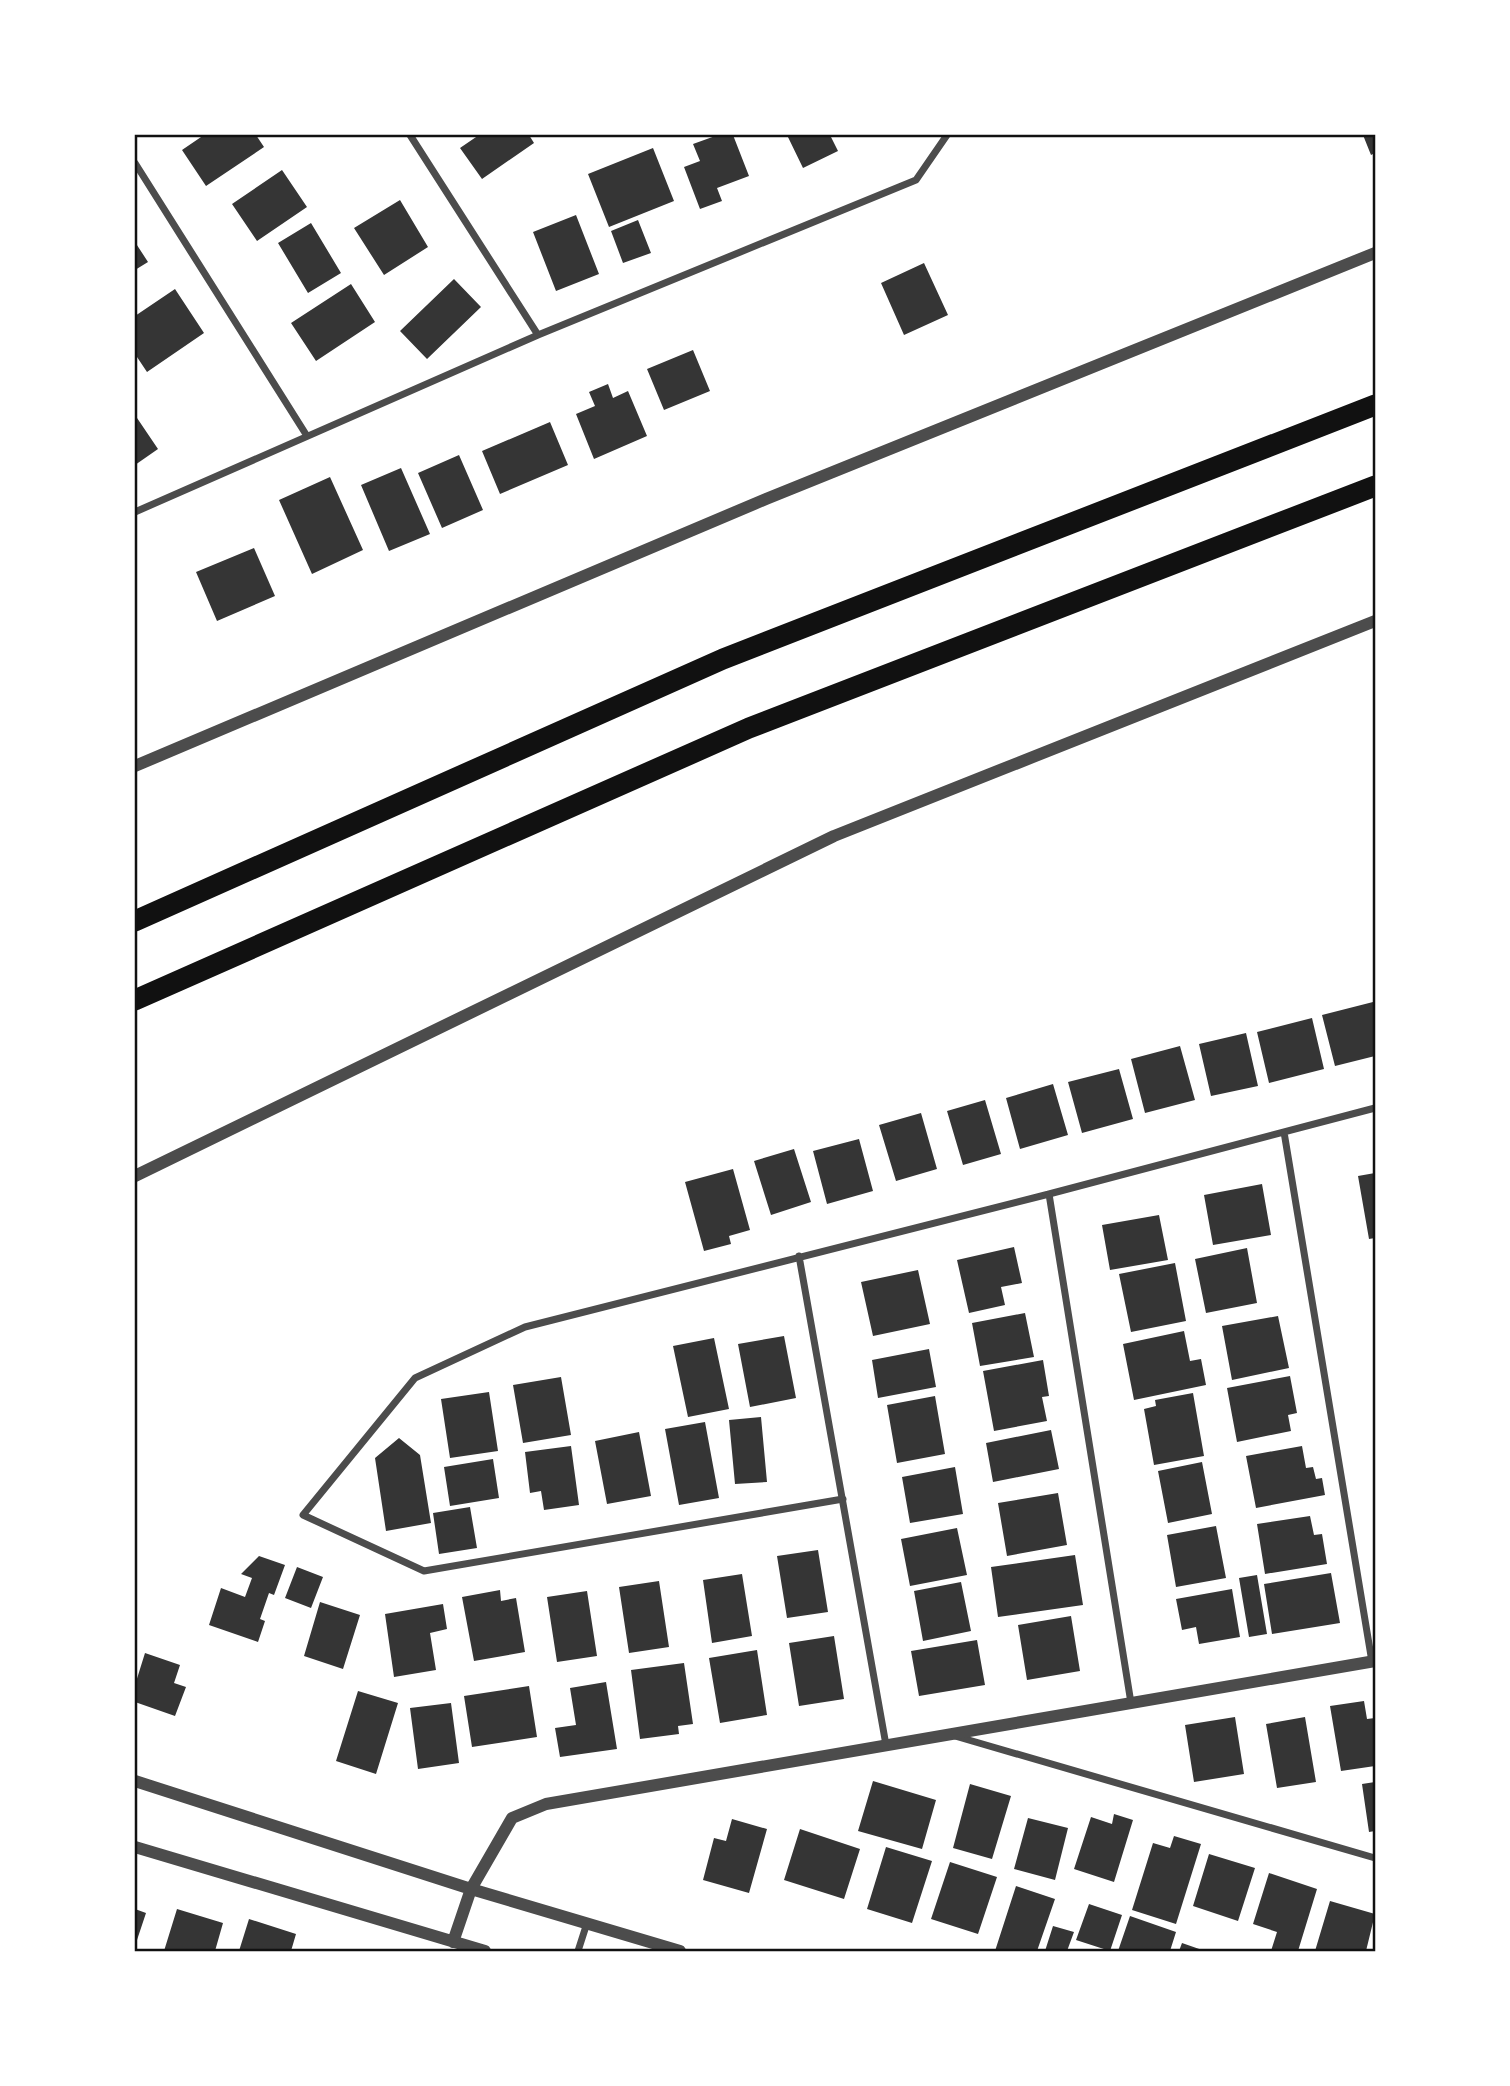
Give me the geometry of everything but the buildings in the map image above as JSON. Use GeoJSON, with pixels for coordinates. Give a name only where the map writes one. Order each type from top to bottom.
{"type":"FeatureCollection","features":[{"type":"Feature","properties":{"kind":"highway"},"geometry":{"type":"LineString","coordinates":[[135,921],[723,659],[1375,405]]}},
{"type":"Feature","properties":{"kind":"highway"},"geometry":{"type":"LineString","coordinates":[[135,1000],[749,728],[1375,486]]}},
{"type":"Feature","properties":{"kind":"street"},"geometry":{"type":"LineString","coordinates":[[411,135],[538,335]]}},
{"type":"Feature","properties":{"kind":"street"},"geometry":{"type":"LineString","coordinates":[[135,512],[538,335],[916,180],[947,135]]}},
{"type":"Feature","properties":{"kind":"street"},"geometry":{"type":"LineString","coordinates":[[135,163],[307,436]]}},
{"type":"Feature","properties":{"kind":"street"},"geometry":{"type":"LineString","coordinates":[[135,766],[766,499],[1375,253]]}},
{"type":"Feature","properties":{"kind":"street"},"geometry":{"type":"LineString","coordinates":[[135,1176],[834,836],[1375,621]]}},
{"type":"Feature","properties":{"kind":"street"},"geometry":{"type":"LineString","coordinates":[[843,1499],[424,1571],[303,1516],[415,1378],[525,1326],[1049,1195],[1375,1108]]}},
{"type":"Feature","properties":{"kind":"street"},"geometry":{"type":"LineString","coordinates":[[453,1942],[471,1889],[512,1818],[546,1804],[1373,1661],[1284,1132]]}},
{"type":"Feature","properties":{"kind":"street"},"geometry":{"type":"LineString","coordinates":[[1049,1195],[1131,1703]]}},
{"type":"Feature","properties":{"kind":"street"},"geometry":{"type":"LineString","coordinates":[[799,1256],[886,1745]]}},
{"type":"Feature","properties":{"kind":"street"},"geometry":{"type":"LineString","coordinates":[[948,1734],[1375,1858]]}},
{"type":"Feature","properties":{"kind":"street"},"geometry":{"type":"LineString","coordinates":[[135,1781],[471,1889],[680,1951]]}},
{"type":"Feature","properties":{"kind":"street"},"geometry":{"type":"LineString","coordinates":[[135,1847],[485,1951]]}},
{"type":"Feature","properties":{"kind":"street"},"geometry":{"type":"LineString","coordinates":[[578,1951],[587,1923]]}}]}
